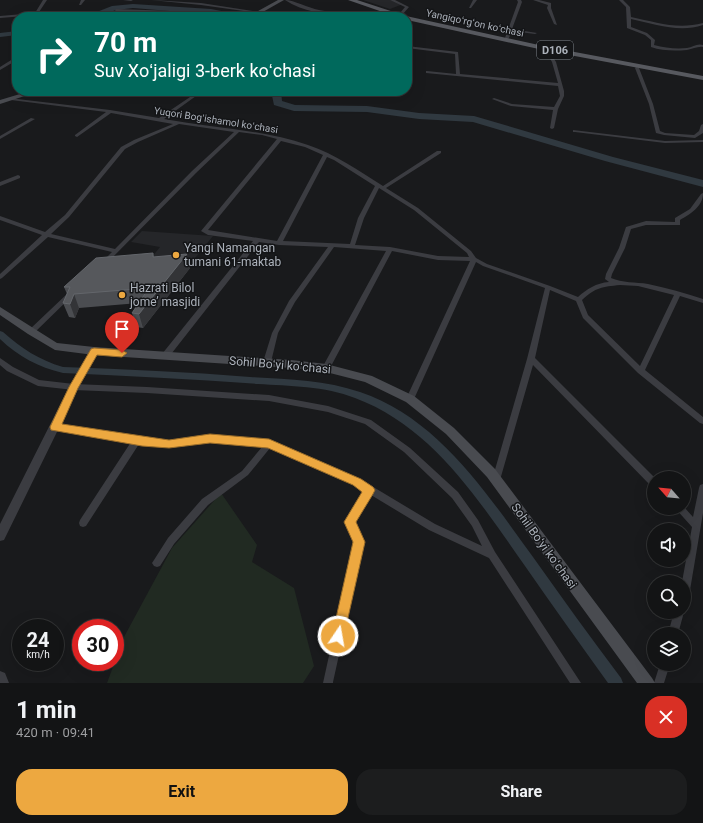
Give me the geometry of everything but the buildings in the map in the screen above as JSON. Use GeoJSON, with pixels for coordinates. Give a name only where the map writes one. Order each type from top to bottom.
{"type":"FeatureCollection","features":[{"type":"Feature","properties":{"kind":"main road"},"geometry":{"type":"LineString","coordinates":[[258,12],[282,0]]}},
{"type":"Feature","properties":{"kind":"main road"},"geometry":{"type":"LineString","coordinates":[[341,0],[376,12]]}},
{"type":"Feature","properties":{"kind":"main road"},"geometry":{"type":"LineString","coordinates":[[351,0],[382,12]]}},
{"type":"Feature","properties":{"kind":"main road","name":"Yangiqoʻrgʻon koʻchasi"},"geometry":{"type":"LineString","coordinates":[[412,19],[504,40],[703,80]]}},
{"type":"Feature","properties":{"kind":"main road","name":"Yangiqoʻrgʻon koʻchasi"},"geometry":{"type":"LineString","coordinates":[[412,23],[548,52],[703,80]]}},
{"type":"Feature","properties":{"kind":"main road"},"geometry":{"type":"LineString","coordinates":[[0,102],[21,96]]}},
{"type":"Feature","properties":{"kind":"main road","name":"Sohil Boʻyi koʻchasi"},"geometry":{"type":"LineString","coordinates":[[0,310],[31,332],[55,346],[92,354],[165,356],[267,362],[326,368],[368,379],[410,399],[450,430],[496,480],[628,660],[647,683]]}},
{"type":"Feature","properties":{"kind":"street"},"geometry":{"type":"LineString","coordinates":[[37,12],[46,0]]}},
{"type":"Feature","properties":{"kind":"street"},"geometry":{"type":"LineString","coordinates":[[80,4],[83,0]]}},
{"type":"Feature","properties":{"kind":"street"},"geometry":{"type":"LineString","coordinates":[[125,0],[131,0]]}},
{"type":"Feature","properties":{"kind":"street"},"geometry":{"type":"LineString","coordinates":[[153,0],[200,4],[258,12]]}},
{"type":"Feature","properties":{"kind":"street"},"geometry":{"type":"LineString","coordinates":[[287,0],[311,10],[326,12]]}},
{"type":"Feature","properties":{"kind":"street"},"geometry":{"type":"LineString","coordinates":[[392,0],[407,7],[403,12]]}},
{"type":"Feature","properties":{"kind":"street"},"geometry":{"type":"LineString","coordinates":[[470,7],[475,0]]}},
{"type":"Feature","properties":{"kind":"street"},"geometry":{"type":"LineString","coordinates":[[504,40],[507,39],[520,0]]}},
{"type":"Feature","properties":{"kind":"street"},"geometry":{"type":"LineString","coordinates":[[535,0],[550,4],[549,8],[556,24]]}},
{"type":"Feature","properties":{"kind":"street"},"geometry":{"type":"LineString","coordinates":[[621,0],[628,7],[629,28],[649,36],[653,40],[652,46],[689,49],[695,48],[698,45],[703,46]]}},
{"type":"Feature","properties":{"kind":"street"},"geometry":{"type":"LineString","coordinates":[[116,10],[175,12]]}},
{"type":"Feature","properties":{"kind":"street"},"geometry":{"type":"LineString","coordinates":[[0,16],[12,15]]}},
{"type":"Feature","properties":{"kind":"street"},"geometry":{"type":"LineString","coordinates":[[629,18],[681,28],[692,28],[703,24]]}},
{"type":"Feature","properties":{"kind":"street"},"geometry":{"type":"LineString","coordinates":[[510,30],[535,33]]}},
{"type":"Feature","properties":{"kind":"street"},"geometry":{"type":"LineString","coordinates":[[412,48],[457,53],[458,75]]}},
{"type":"Feature","properties":{"kind":"street"},"geometry":{"type":"LineString","coordinates":[[548,52],[554,62],[561,85],[562,96],[556,109],[552,128]]}},
{"type":"Feature","properties":{"kind":"street"},"geometry":{"type":"LineString","coordinates":[[0,70],[12,62]]}},
{"type":"Feature","properties":{"kind":"street"},"geometry":{"type":"LineString","coordinates":[[637,68],[651,104],[658,132],[695,137],[701,132],[703,125]]}},
{"type":"Feature","properties":{"kind":"street"},"geometry":{"type":"LineString","coordinates":[[427,72],[561,85]]}},
{"type":"Feature","properties":{"kind":"street"},"geometry":{"type":"LineString","coordinates":[[159,120],[193,96]]}},
{"type":"Feature","properties":{"kind":"street","name":"Yuqori Bogʻishamol koʻchasi"},"geometry":{"type":"LineString","coordinates":[[11,99],[110,111],[178,123],[262,134],[307,146],[326,154],[431,220],[469,252],[474,259],[485,265],[548,287],[578,300]]}},
{"type":"Feature","properties":{"kind":"street"},"geometry":{"type":"LineString","coordinates":[[494,99],[511,104],[556,109]]}},
{"type":"Feature","properties":{"kind":"street"},"geometry":{"type":"LineString","coordinates":[[77,136],[110,111]]}},
{"type":"Feature","properties":{"kind":"street"},"geometry":{"type":"LineString","coordinates":[[0,138],[33,119]]}},
{"type":"Feature","properties":{"kind":"street"},"geometry":{"type":"LineString","coordinates":[[0,277],[67,216],[123,148],[178,123]]}},
{"type":"Feature","properties":{"kind":"street"},"geometry":{"type":"LineString","coordinates":[[0,130],[6,134]]}},
{"type":"Feature","properties":{"kind":"street"},"geometry":{"type":"LineString","coordinates":[[100,267],[194,172],[238,131]]}},
{"type":"Feature","properties":{"kind":"street"},"geometry":{"type":"LineString","coordinates":[[575,131],[665,142],[703,141]]}},
{"type":"Feature","properties":{"kind":"street"},"geometry":{"type":"LineString","coordinates":[[280,139],[204,231],[208,233],[279,243],[390,249],[438,258],[474,259],[410,399]]}},
{"type":"Feature","properties":{"kind":"street"},"geometry":{"type":"LineString","coordinates":[[352,246],[361,218],[380,187],[439,152]]}},
{"type":"Feature","properties":{"kind":"street"},"geometry":{"type":"LineString","coordinates":[[279,243],[326,154]]}},
{"type":"Feature","properties":{"kind":"street"},"geometry":{"type":"LineString","coordinates":[[0,184],[18,177]]}},
{"type":"Feature","properties":{"kind":"street"},"geometry":{"type":"LineString","coordinates":[[616,283],[608,279],[609,274],[622,248],[628,228],[646,223],[678,224],[677,219],[692,210],[703,195]]}},
{"type":"Feature","properties":{"kind":"street"},"geometry":{"type":"LineString","coordinates":[[0,218],[47,235],[117,251]]}},
{"type":"Feature","properties":{"kind":"street"},"geometry":{"type":"LineString","coordinates":[[165,356],[257,240]]}},
{"type":"Feature","properties":{"kind":"street"},"geometry":{"type":"LineString","coordinates":[[267,362],[275,333],[292,300],[332,245]]}},
{"type":"Feature","properties":{"kind":"street"},"geometry":{"type":"LineString","coordinates":[[326,368],[390,249]]}},
{"type":"Feature","properties":{"kind":"street"},"geometry":{"type":"LineString","coordinates":[[703,301],[635,284],[616,283],[589,289],[583,293],[578,300],[585,316],[640,371],[703,421]]}},
{"type":"Feature","properties":{"kind":"street"},"geometry":{"type":"LineString","coordinates":[[496,480],[531,359],[548,287]]}},
{"type":"Feature","properties":{"kind":"street"},"geometry":{"type":"LineString","coordinates":[[31,332],[77,289]]}},
{"type":"Feature","properties":{"kind":"street"},"geometry":{"type":"LineString","coordinates":[[640,371],[678,294]]}},
{"type":"Feature","properties":{"kind":"street"},"geometry":{"type":"LineString","coordinates":[[0,536],[92,354]]}},
{"type":"Feature","properties":{"kind":"street"},"geometry":{"type":"LineString","coordinates":[[531,359],[647,476]]}},
{"type":"Feature","properties":{"kind":"street"},"geometry":{"type":"LineString","coordinates":[[0,361],[10,369],[38,383],[269,398],[328,409],[368,422],[407,450],[455,495],[475,523],[492,555],[572,681]]}},
{"type":"Feature","properties":{"kind":"street"},"geometry":{"type":"LineString","coordinates":[[55,427],[169,444],[210,438],[269,444],[357,482],[432,528],[492,555]]}},
{"type":"Feature","properties":{"kind":"street"},"geometry":{"type":"LineString","coordinates":[[83,523],[137,440]]}},
{"type":"Feature","properties":{"kind":"street"},"geometry":{"type":"LineString","coordinates":[[157,563],[171,541],[205,502],[245,473],[269,444]]}},
{"type":"Feature","properties":{"kind":"street"},"geometry":{"type":"LineString","coordinates":[[688,575],[703,488]]}},
{"type":"Feature","properties":{"kind":"street"},"geometry":{"type":"LineString","coordinates":[[328,682],[359,542],[350,522],[369,490]]}},
{"type":"Feature","properties":{"kind":"street"},"geometry":{"type":"LineString","coordinates":[[686,515],[696,526]]}},
{"type":"Feature","properties":{"kind":"street"},"geometry":{"type":"LineString","coordinates":[[659,683],[663,671]]}},
{"type":"Feature","properties":{"kind":"street"},"geometry":{"type":"LineString","coordinates":[[0,678],[2,683]]}},
{"type":"Feature","properties":{"kind":"shaded area"},"geometry":{"type":"Polygon","coordinates":[[[363,0],[390,0],[403,4],[390,9],[363,0]]]}},
{"type":"Feature","properties":{"kind":"shaded area","name":"Yangi Namangan tumani 61-maktab"},"geometry":{"type":"Polygon","coordinates":[[[142,231],[213,236],[187,268],[148,262],[160,247],[131,242],[142,231]]]}},
{"type":"Feature","properties":{"kind":"shaded area"},"geometry":{"type":"Polygon","coordinates":[[[221,493],[257,545],[252,562],[294,588],[314,666],[303,683],[107,683],[111,671],[124,671],[124,637],[172,548],[221,493]]]}},
{"type":"Feature","properties":{"kind":"waterway"},"geometry":{"type":"LineString","coordinates":[[103,12],[115,8],[133,6],[216,12]]}},
{"type":"Feature","properties":{"kind":"waterway"},"geometry":{"type":"LineString","coordinates":[[0,35],[12,34]]}},
{"type":"Feature","properties":{"kind":"waterway"},"geometry":{"type":"LineString","coordinates":[[276,96],[277,103],[294,108],[367,109],[419,116],[474,119],[609,159],[703,184]]}},
{"type":"Feature","properties":{"kind":"waterway"},"geometry":{"type":"LineString","coordinates":[[0,334],[28,357],[63,370],[138,373],[312,385],[348,391],[386,407],[435,443],[456,465],[495,514],[616,683]]}},
{"type":"Feature","properties":{"kind":"place","name":"Yangi Namangan tumani 61-maktab"},"geometry":{"type":"Point","coordinates":[176,255]}},
{"type":"Feature","properties":{"kind":"place","name":"Hazrati Bilol jome’ masjidi"},"geometry":{"type":"Point","coordinates":[122,295]}},
{"type":"Feature","properties":{"kind":"route"},"geometry":{"type":"LineString","coordinates":[[122,353],[94,351],[74,387],[55,427],[169,444],[210,438],[269,444],[357,482],[369,490],[350,522],[359,542],[338,636]]}}]}
